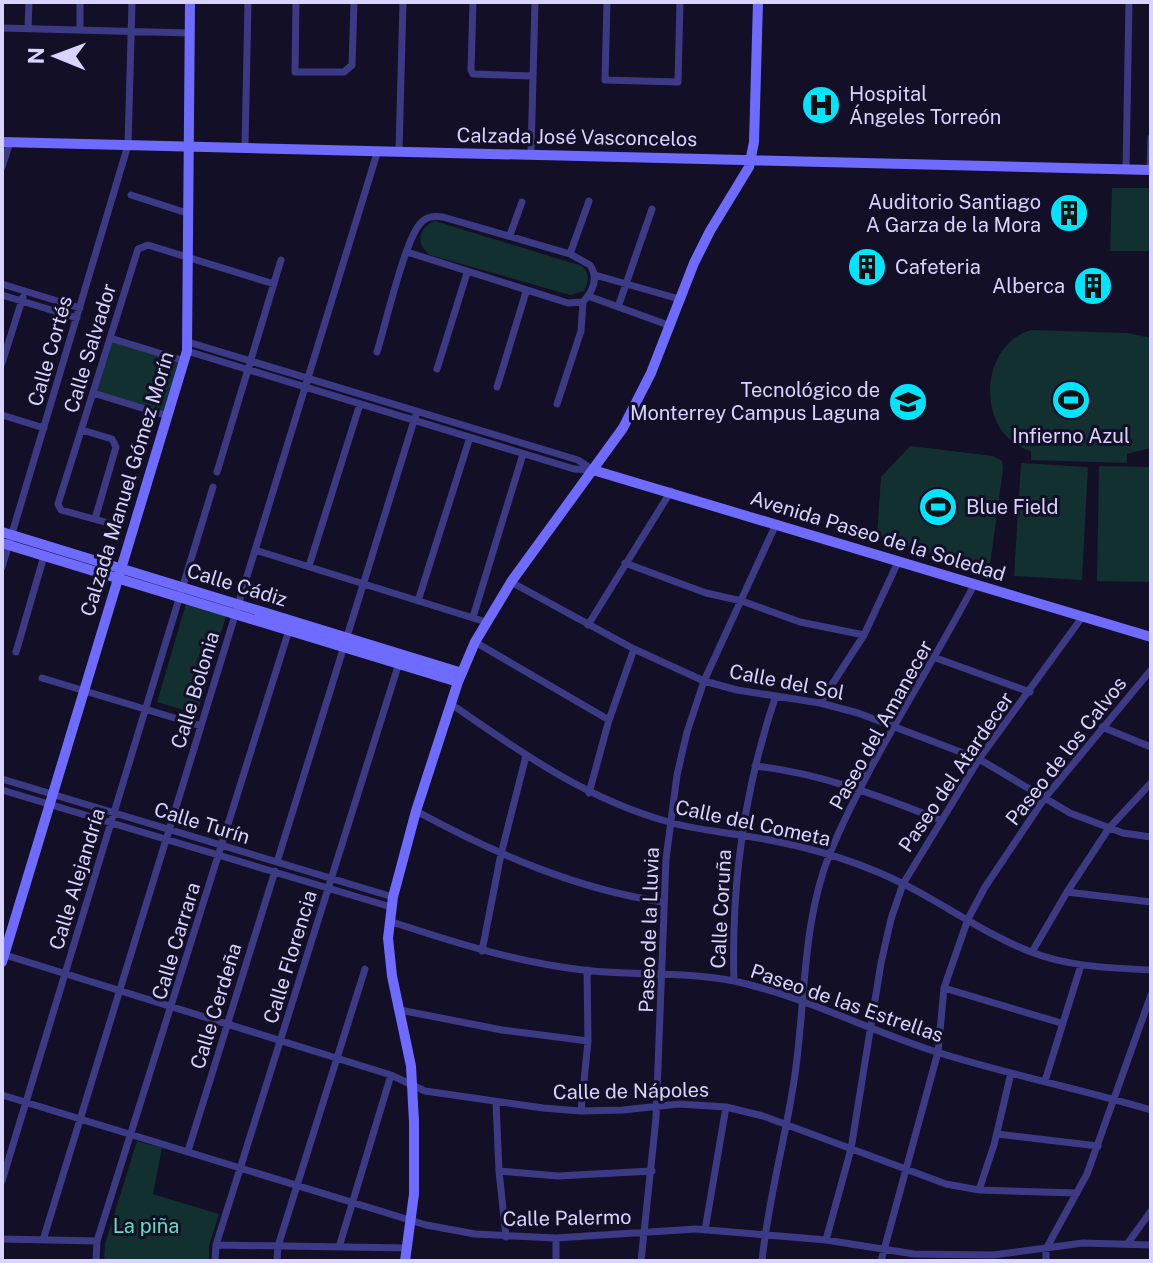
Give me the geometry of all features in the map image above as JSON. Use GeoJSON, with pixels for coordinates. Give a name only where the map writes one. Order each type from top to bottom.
{"type":"FeatureCollection","features":[{"type":"Feature","properties":{"kind":"main road","name":"Calzada Manuel Gómez Morín"},"geometry":{"type":"LineString","coordinates":[[3,957],[187,351],[190,2]]}},
{"type":"Feature","properties":{"kind":"main road"},"geometry":{"type":"LineString","coordinates":[[405,1261],[412,1220],[414,1171],[412,1085],[389,955],[389,921],[416,811],[460,677],[475,642],[511,582],[593,470],[637,403],[710,231],[752,159],[758,2]]}},
{"type":"Feature","properties":{"kind":"main road","name":"Calzada José Vasconcelos"},"geometry":{"type":"LineString","coordinates":[[6,142],[1151,170]]}},
{"type":"Feature","properties":{"kind":"main road","name":"Avenida Paseo de la Soledad"},"geometry":{"type":"LineString","coordinates":[[593,470],[1151,637]]}},
{"type":"Feature","properties":{"kind":"main road","name":"Calle Cádiz"},"geometry":{"type":"LineString","coordinates":[[6,538],[44,556],[120,573]]}},
{"type":"Feature","properties":{"kind":"main road","name":"Calle Cádiz"},"geometry":{"type":"LineString","coordinates":[[6,538],[460,677]]}},
{"type":"Feature","properties":{"kind":"main road","name":"Calle Cádiz"},"geometry":{"type":"LineString","coordinates":[[237,609],[289,630],[345,642],[399,663],[460,677]]}},
{"type":"Feature","properties":{"kind":"street"},"geometry":{"type":"LineString","coordinates":[[28,29],[29,2]]}},
{"type":"Feature","properties":{"kind":"street"},"geometry":{"type":"LineString","coordinates":[[80,2],[80,30]]}},
{"type":"Feature","properties":{"kind":"street","name":"Calle Cortés"},"geometry":{"type":"LineString","coordinates":[[2,567],[6,538],[44,428],[128,145],[132,2]]}},
{"type":"Feature","properties":{"kind":"street"},"geometry":{"type":"LineString","coordinates":[[245,147],[248,2]]}},
{"type":"Feature","properties":{"kind":"street"},"geometry":{"type":"LineString","coordinates":[[296,2],[295,72],[349,70],[352,65],[354,2]]}},
{"type":"Feature","properties":{"kind":"street"},"geometry":{"type":"LineString","coordinates":[[399,150],[403,2]]}},
{"type":"Feature","properties":{"kind":"street"},"geometry":{"type":"LineString","coordinates":[[473,2],[473,74],[533,76]]}},
{"type":"Feature","properties":{"kind":"street"},"geometry":{"type":"LineString","coordinates":[[531,153],[535,2]]}},
{"type":"Feature","properties":{"kind":"street"},"geometry":{"type":"LineString","coordinates":[[607,2],[605,80],[678,82],[680,2]]}},
{"type":"Feature","properties":{"kind":"street"},"geometry":{"type":"LineString","coordinates":[[1126,169],[1129,2]]}},
{"type":"Feature","properties":{"kind":"street"},"geometry":{"type":"LineString","coordinates":[[2,28],[189,33]]}},
{"type":"Feature","properties":{"kind":"street"},"geometry":{"type":"LineString","coordinates":[[1151,138],[1151,170]]}},
{"type":"Feature","properties":{"kind":"street"},"geometry":{"type":"LineString","coordinates":[[2,167],[6,142]]}},
{"type":"Feature","properties":{"kind":"street","name":"Calle Bolonia"},"geometry":{"type":"LineString","coordinates":[[43,1240],[378,150]]}},
{"type":"Feature","properties":{"kind":"street"},"geometry":{"type":"LineString","coordinates":[[131,195],[187,213]]}},
{"type":"Feature","properties":{"kind":"street"},"geometry":{"type":"LineString","coordinates":[[570,254],[589,201]]}},
{"type":"Feature","properties":{"kind":"street"},"geometry":{"type":"LineString","coordinates":[[510,235],[522,202]]}},
{"type":"Feature","properties":{"kind":"street"},"geometry":{"type":"LineString","coordinates":[[618,307],[652,209]]}},
{"type":"Feature","properties":{"kind":"street"},"geometry":{"type":"LineString","coordinates":[[377,352],[407,252],[417,226],[423,220],[435,216],[510,235],[570,254],[590,265],[595,275],[557,404]]}},
{"type":"Feature","properties":{"kind":"street","name":"Calle Salvador"},"geometry":{"type":"LineString","coordinates":[[95,519],[59,508],[138,249],[148,245],[188,258]]}},
{"type":"Feature","properties":{"kind":"street"},"geometry":{"type":"LineString","coordinates":[[407,252],[526,292],[568,303],[586,299],[668,325]]}},
{"type":"Feature","properties":{"kind":"street"},"geometry":{"type":"LineString","coordinates":[[188,258],[274,284]]}},
{"type":"Feature","properties":{"kind":"street"},"geometry":{"type":"LineString","coordinates":[[217,472],[281,260]]}},
{"type":"Feature","properties":{"kind":"street"},"geometry":{"type":"LineString","coordinates":[[437,369],[467,273]]}},
{"type":"Feature","properties":{"kind":"street"},"geometry":{"type":"LineString","coordinates":[[595,275],[679,299]]}},
{"type":"Feature","properties":{"kind":"street"},"geometry":{"type":"LineString","coordinates":[[2,284],[80,308]]}},
{"type":"Feature","properties":{"kind":"street"},"geometry":{"type":"LineString","coordinates":[[2,363],[24,291]]}},
{"type":"Feature","properties":{"kind":"street"},"geometry":{"type":"LineString","coordinates":[[497,387],[526,292]]}},
{"type":"Feature","properties":{"kind":"street"},"geometry":{"type":"LineString","coordinates":[[2,295],[77,318]]}},
{"type":"Feature","properties":{"kind":"street"},"geometry":{"type":"LineString","coordinates":[[110,338],[187,351]]}},
{"type":"Feature","properties":{"kind":"street","name":"Avenida Paseo de la Soledad"},"geometry":{"type":"LineString","coordinates":[[187,351],[251,361],[578,460],[593,470]]}},
{"type":"Feature","properties":{"kind":"street","name":"Avenida Paseo de la Soledad"},"geometry":{"type":"LineString","coordinates":[[187,351],[574,469],[593,470]]}},
{"type":"Feature","properties":{"kind":"street"},"geometry":{"type":"LineString","coordinates":[[93,393],[168,416]]}},
{"type":"Feature","properties":{"kind":"street"},"geometry":{"type":"LineString","coordinates":[[309,566],[360,404]]}},
{"type":"Feature","properties":{"kind":"street","name":"Calle Cerdeña"},"geometry":{"type":"LineString","coordinates":[[188,1151],[417,411]]}},
{"type":"Feature","properties":{"kind":"street"},"geometry":{"type":"LineString","coordinates":[[2,415],[44,428]]}},
{"type":"Feature","properties":{"kind":"street"},"geometry":{"type":"LineString","coordinates":[[82,430],[112,439],[116,447],[95,519],[119,526]]}},
{"type":"Feature","properties":{"kind":"street"},"geometry":{"type":"LineString","coordinates":[[418,601],[470,437]]}},
{"type":"Feature","properties":{"kind":"street"},"geometry":{"type":"LineString","coordinates":[[473,617],[523,454]]}},
{"type":"Feature","properties":{"kind":"street","name":"Calle Alejandría"},"geometry":{"type":"LineString","coordinates":[[2,1181],[213,487]]}},
{"type":"Feature","properties":{"kind":"street"},"geometry":{"type":"LineString","coordinates":[[588,625],[671,491]]}},
{"type":"Feature","properties":{"kind":"street","name":"Paseo de la Lluvia"},"geometry":{"type":"LineString","coordinates":[[641,1261],[656,1107],[663,902],[677,775],[704,681],[776,524]]}},
{"type":"Feature","properties":{"kind":"street"},"geometry":{"type":"LineString","coordinates":[[255,550],[486,622]]}},
{"type":"Feature","properties":{"kind":"street"},"geometry":{"type":"LineString","coordinates":[[16,652],[44,556]]}},
{"type":"Feature","properties":{"kind":"street"},"geometry":{"type":"LineString","coordinates":[[820,703],[864,635],[898,562]]}},
{"type":"Feature","properties":{"kind":"street"},"geometry":{"type":"LineString","coordinates":[[625,563],[706,593],[742,601],[808,624],[864,635]]}},
{"type":"Feature","properties":{"kind":"street","name":"Calle del Sol"},"geometry":{"type":"LineString","coordinates":[[511,582],[634,649],[704,681],[858,713],[979,759],[1044,799],[1109,828],[1151,837]]}},
{"type":"Feature","properties":{"kind":"street","name":"Paseo del Amanecer"},"geometry":{"type":"LineString","coordinates":[[762,1261],[787,1125],[814,905],[830,854],[860,791],[974,585]]}},
{"type":"Feature","properties":{"kind":"street","name":"Paseo del Atardecer"},"geometry":{"type":"LineString","coordinates":[[826,1240],[851,1149],[870,1026],[891,919],[903,884],[979,759],[1083,616]]}},
{"type":"Feature","properties":{"kind":"street","name":"Calle Carrara"},"geometry":{"type":"LineString","coordinates":[[96,1261],[97,1241],[289,630]]}},
{"type":"Feature","properties":{"kind":"street"},"geometry":{"type":"LineString","coordinates":[[475,642],[609,720]]}},
{"type":"Feature","properties":{"kind":"street"},"geometry":{"type":"LineString","coordinates":[[589,793],[609,720],[634,649]]}},
{"type":"Feature","properties":{"kind":"street"},"geometry":{"type":"LineString","coordinates":[[936,658],[1030,692]]}},
{"type":"Feature","properties":{"kind":"street","name":"Calle Florencia"},"geometry":{"type":"LineString","coordinates":[[215,1261],[216,1245],[399,663]]}},
{"type":"Feature","properties":{"kind":"street","name":"Paseo de los Calvos"},"geometry":{"type":"LineString","coordinates":[[881,1261],[938,1052],[944,988],[968,919],[985,887],[1044,799],[1151,670]]}},
{"type":"Feature","properties":{"kind":"street"},"geometry":{"type":"LineString","coordinates":[[42,678],[201,726]]}},
{"type":"Feature","properties":{"kind":"street","name":"Calle Coruña"},"geometry":{"type":"LineString","coordinates":[[734,981],[734,908],[741,835],[755,766],[775,698]]}},
{"type":"Feature","properties":{"kind":"street","name":"Calle del Cometa"},"geometry":{"type":"LineString","coordinates":[[451,704],[526,756],[589,793],[671,823],[830,854],[903,884],[1032,952],[1081,965],[1151,970]]}},
{"type":"Feature","properties":{"kind":"street"},"geometry":{"type":"LineString","coordinates":[[1102,727],[1151,747]]}},
{"type":"Feature","properties":{"kind":"street"},"geometry":{"type":"LineString","coordinates":[[482,951],[501,854],[526,756]]}},
{"type":"Feature","properties":{"kind":"street"},"geometry":{"type":"LineString","coordinates":[[755,766],[808,774],[940,820]]}},
{"type":"Feature","properties":{"kind":"street","name":"Calle Turín"},"geometry":{"type":"LineString","coordinates":[[2,779],[111,822],[168,834],[276,867],[328,887],[392,902]]}},
{"type":"Feature","properties":{"kind":"street"},"geometry":{"type":"LineString","coordinates":[[1032,952],[1109,828],[1151,783]]}},
{"type":"Feature","properties":{"kind":"street","name":"Calle Turín"},"geometry":{"type":"LineString","coordinates":[[2,790],[114,812],[168,834]]}},
{"type":"Feature","properties":{"kind":"street"},"geometry":{"type":"LineString","coordinates":[[416,811],[501,854],[608,891],[663,902]]}},
{"type":"Feature","properties":{"kind":"street","name":"Calle Turín"},"geometry":{"type":"LineString","coordinates":[[276,867],[331,878],[392,902]]}},
{"type":"Feature","properties":{"kind":"street"},"geometry":{"type":"LineString","coordinates":[[1067,892],[1151,902]]}},
{"type":"Feature","properties":{"kind":"street","name":"Paseo de las Estrellas"},"geometry":{"type":"LineString","coordinates":[[389,921],[482,951],[587,970],[734,981],[803,1001],[938,1052],[1151,1110]]}},
{"type":"Feature","properties":{"kind":"street","name":"Calle de Nápoles"},"geometry":{"type":"LineString","coordinates":[[3,957],[391,1075],[425,1091],[496,1103],[581,1111],[679,1104],[726,1107],[787,1125],[946,1184],[979,1190],[1077,1193]]}},
{"type":"Feature","properties":{"kind":"street"},"geometry":{"type":"LineString","coordinates":[[1045,1081],[1081,965]]}},
{"type":"Feature","properties":{"kind":"street"},"geometry":{"type":"LineString","coordinates":[[277,1261],[278,1246],[365,969]]}},
{"type":"Feature","properties":{"kind":"street"},"geometry":{"type":"LineString","coordinates":[[581,1111],[588,1041],[587,970]]}},
{"type":"Feature","properties":{"kind":"street"},"geometry":{"type":"LineString","coordinates":[[944,988],[1061,1023]]}},
{"type":"Feature","properties":{"kind":"street"},"geometry":{"type":"LineString","coordinates":[[1046,1261],[1046,1249],[1077,1193],[1098,1146],[1151,995]]}},
{"type":"Feature","properties":{"kind":"street"},"geometry":{"type":"LineString","coordinates":[[400,1010],[502,1030],[588,1041]]}},
{"type":"Feature","properties":{"kind":"street"},"geometry":{"type":"LineString","coordinates":[[979,1190],[997,1134],[1011,1073]]}},
{"type":"Feature","properties":{"kind":"street"},"geometry":{"type":"LineString","coordinates":[[339,1247],[391,1075]]}},
{"type":"Feature","properties":{"kind":"street","name":"Calle Palermo"},"geometry":{"type":"LineString","coordinates":[[2,1095],[412,1220],[475,1234],[556,1238],[705,1230],[826,1240],[914,1254],[993,1255],[1083,1243],[1151,1245]]}},
{"type":"Feature","properties":{"kind":"street"},"geometry":{"type":"LineString","coordinates":[[496,1103],[506,1237]]}},
{"type":"Feature","properties":{"kind":"street"},"geometry":{"type":"LineString","coordinates":[[705,1230],[726,1107]]}},
{"type":"Feature","properties":{"kind":"street"},"geometry":{"type":"LineString","coordinates":[[997,1134],[1098,1146]]}},
{"type":"Feature","properties":{"kind":"street"},"geometry":{"type":"LineString","coordinates":[[499,1171],[558,1176],[652,1171]]}},
{"type":"Feature","properties":{"kind":"street"},"geometry":{"type":"LineString","coordinates":[[1128,1243],[1151,1211]]}},
{"type":"Feature","properties":{"kind":"street"},"geometry":{"type":"LineString","coordinates":[[556,1238],[556,1261]]}},
{"type":"Feature","properties":{"kind":"street"},"geometry":{"type":"LineString","coordinates":[[2,1239],[97,1241]]}},
{"type":"Feature","properties":{"kind":"street"},"geometry":{"type":"LineString","coordinates":[[216,1245],[407,1248]]}},
{"type":"Feature","properties":{"kind":"green space"},"geometry":{"type":"Polygon","coordinates":[[[1112,188],[1151,188],[1151,251],[1110,251],[1112,188]]]}},
{"type":"Feature","properties":{"kind":"green space"},"geometry":{"type":"Polygon","coordinates":[[[435,221],[582,266],[587,275],[586,287],[584,291],[570,295],[430,255],[422,246],[420,236],[435,221]]]}},
{"type":"Feature","properties":{"kind":"green space","name":"Infierno Azul"},"geometry":{"type":"Polygon","coordinates":[[[1031,330],[1127,333],[1151,338],[1151,448],[1127,454],[1127,463],[1031,460],[1031,451],[1013,442],[1000,428],[990,391],[1000,354],[1013,339],[1031,330]]]}},
{"type":"Feature","properties":{"kind":"green space"},"geometry":{"type":"Polygon","coordinates":[[[111,340],[182,362],[167,414],[95,392],[111,340]]]}},
{"type":"Feature","properties":{"kind":"green space","name":"Blue Field"},"geometry":{"type":"Polygon","coordinates":[[[910,446],[993,456],[1002,461],[989,572],[877,536],[881,477],[910,446]]]}},
{"type":"Feature","properties":{"kind":"green space"},"geometry":{"type":"Polygon","coordinates":[[[1021,463],[1088,467],[1082,580],[1014,576],[1021,463]]]}},
{"type":"Feature","properties":{"kind":"green space"},"geometry":{"type":"Polygon","coordinates":[[[1099,466],[1151,467],[1151,582],[1097,581],[1099,466]]]}},
{"type":"Feature","properties":{"kind":"green space"},"geometry":{"type":"Polygon","coordinates":[[[186,604],[226,616],[197,714],[157,702],[186,604]]]}},
{"type":"Feature","properties":{"kind":"green space","name":"La piña"},"geometry":{"type":"Polygon","coordinates":[[[137,1141],[162,1148],[153,1194],[219,1214],[209,1246],[209,1261],[104,1261],[105,1244],[137,1141]]]}},
{"type":"Feature","properties":{"kind":"place","name":"Hospital Ángeles Torreón"},"geometry":{"type":"Point","coordinates":[821,105]}},
{"type":"Feature","properties":{"kind":"place","name":"Auditorio Santiago A Garza de la Mora"},"geometry":{"type":"Point","coordinates":[1069,213]}},
{"type":"Feature","properties":{"kind":"place","name":"Cafeteria"},"geometry":{"type":"Point","coordinates":[867,267]}},
{"type":"Feature","properties":{"kind":"place","name":"Alberca"},"geometry":{"type":"Point","coordinates":[1093,286]}},
{"type":"Feature","properties":{"kind":"place","name":"Infierno Azul"},"geometry":{"type":"Point","coordinates":[1071,400]}},
{"type":"Feature","properties":{"kind":"place","name":"Tecnológico de Monterrey Campus Laguna"},"geometry":{"type":"Point","coordinates":[908,402]}},
{"type":"Feature","properties":{"kind":"place","name":"Blue Field"},"geometry":{"type":"Point","coordinates":[938,507]}}]}
